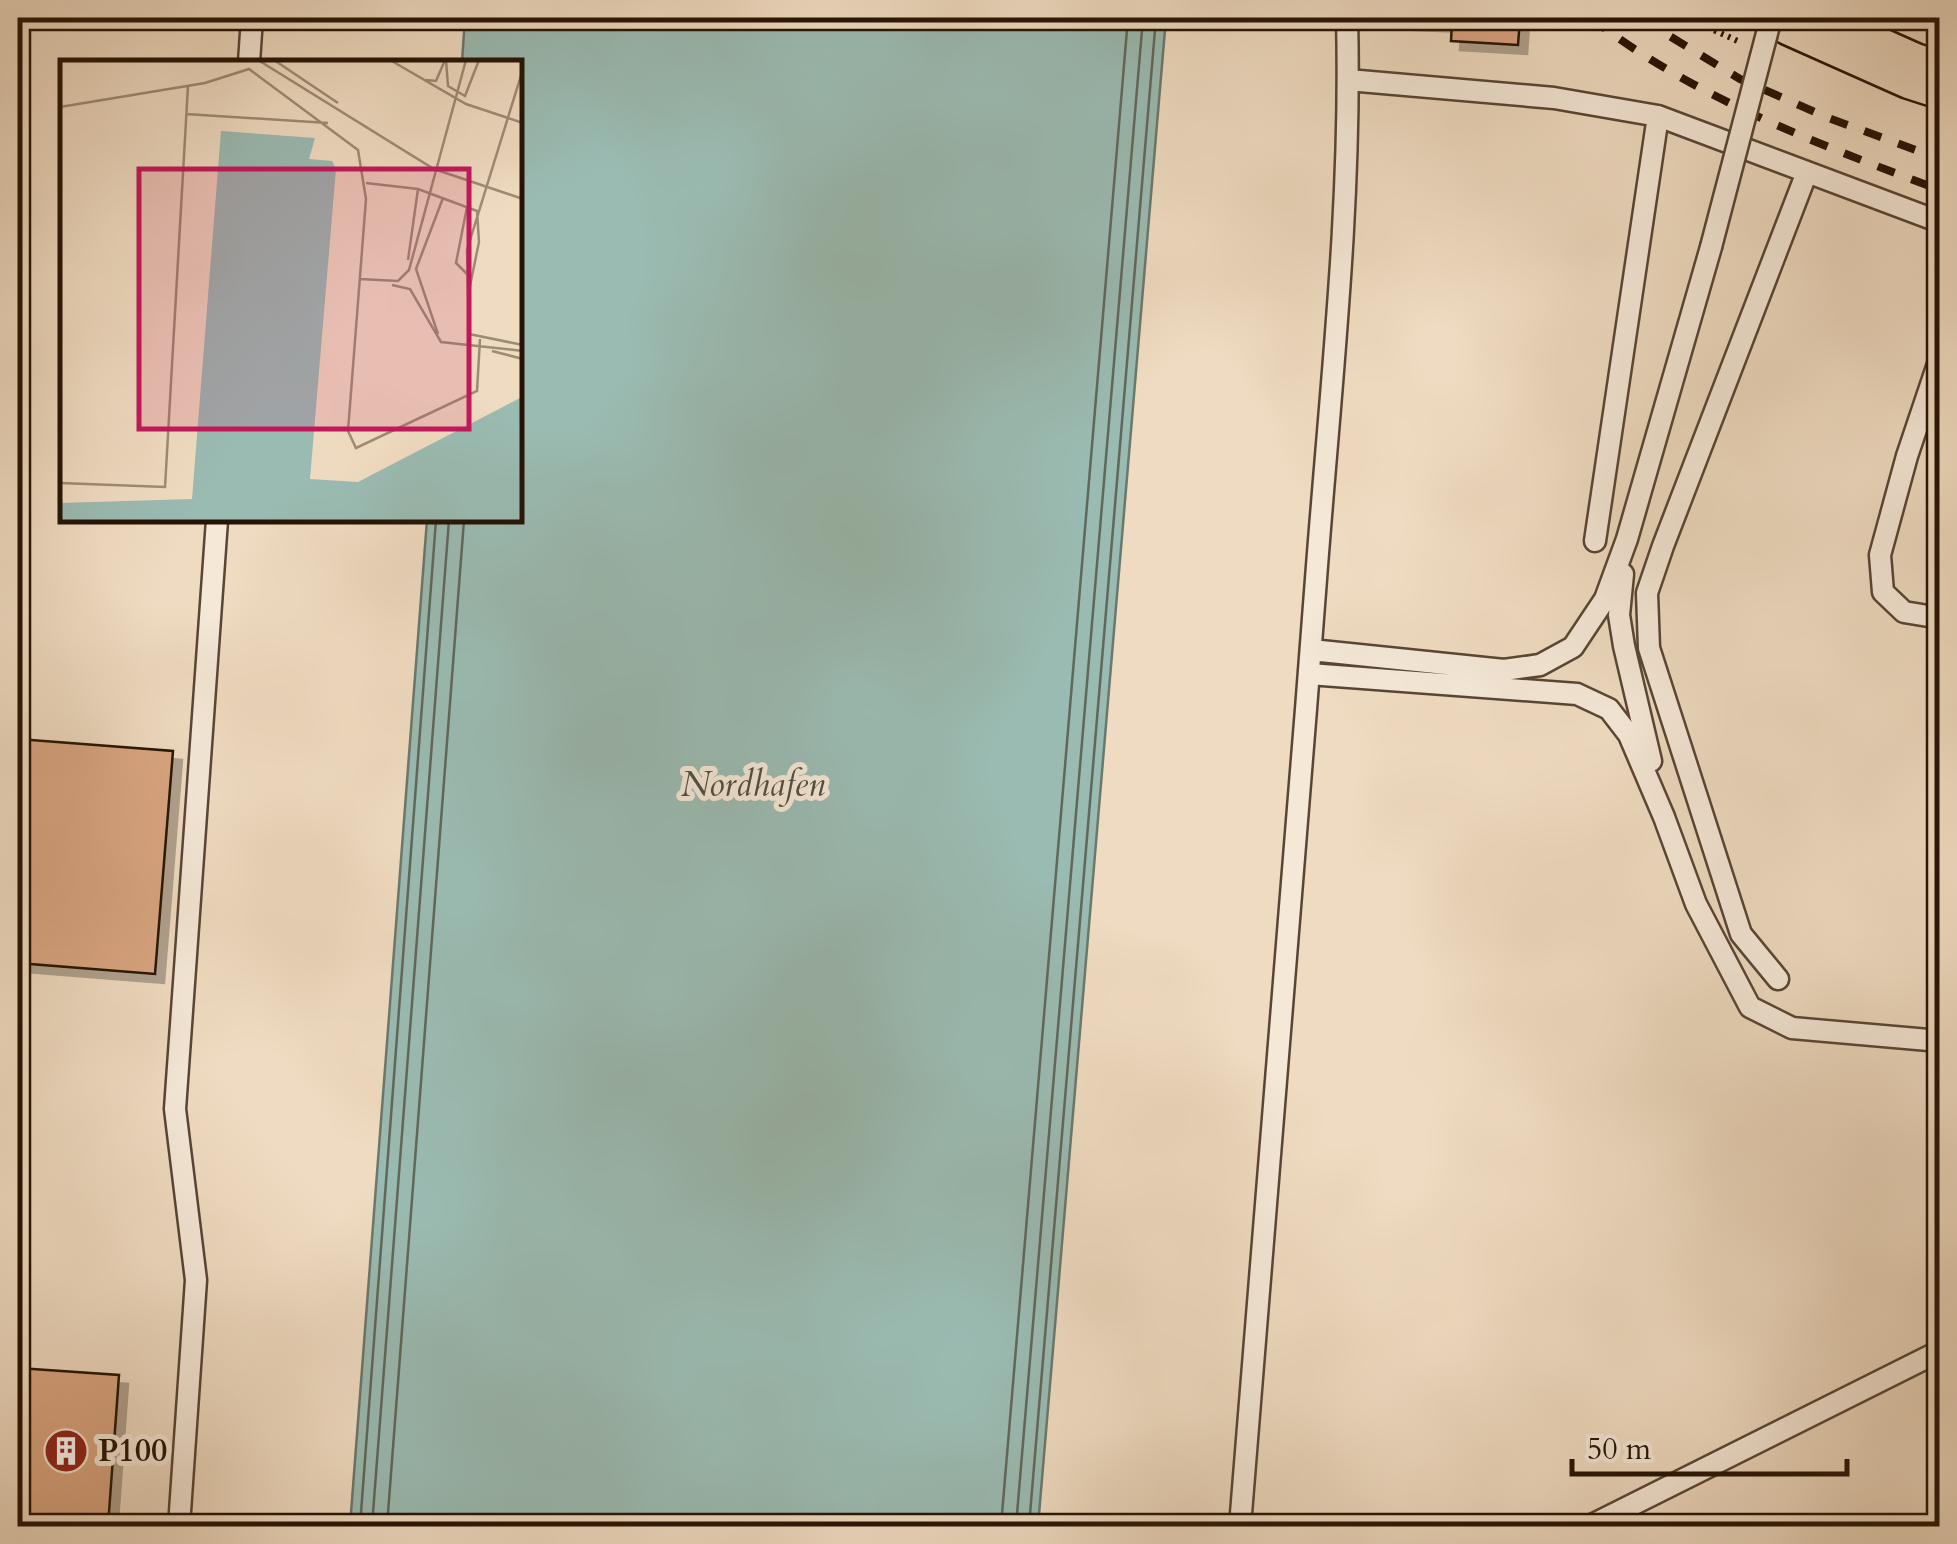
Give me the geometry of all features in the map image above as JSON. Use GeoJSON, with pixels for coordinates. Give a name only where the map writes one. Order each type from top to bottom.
{"type":"FeatureCollection","features":[{"type":"Feature","properties":{"kind":"main road"},"geometry":{"type":"LineString","coordinates":[[1793,18],[1940,80]]}},
{"type":"Feature","properties":{"kind":"lane"},"geometry":{"type":"LineString","coordinates":[[249,60],[252,18]]}},
{"type":"Feature","properties":{"kind":"lane"},"geometry":{"type":"LineString","coordinates":[[1240,1526],[1346,176],[1347,18]]}},
{"type":"Feature","properties":{"kind":"lane"},"geometry":{"type":"LineString","coordinates":[[1311,650],[1504,670],[1540,665],[1573,646],[1606,600],[1627,539],[1711,247],[1771,18]]}},
{"type":"Feature","properties":{"kind":"lane"},"geometry":{"type":"LineString","coordinates":[[1348,80],[1554,98],[1658,116],[1940,222]]}},
{"type":"Feature","properties":{"kind":"lane"},"geometry":{"type":"LineString","coordinates":[[1595,541],[1658,116]]}},
{"type":"Feature","properties":{"kind":"lane"},"geometry":{"type":"LineString","coordinates":[[1778,979],[1741,934],[1650,648],[1647,593],[1807,172]]}},
{"type":"Feature","properties":{"kind":"lane"},"geometry":{"type":"LineString","coordinates":[[1940,358],[1907,456],[1880,555],[1883,592],[1904,612],[1940,618]]}},
{"type":"Feature","properties":{"kind":"lane"},"geometry":{"type":"LineString","coordinates":[[179,1526],[196,1280],[176,1109],[217,522]]}},
{"type":"Feature","properties":{"kind":"lane"},"geometry":{"type":"LineString","coordinates":[[1627,539],[1619,615],[1664,816]]}},
{"type":"Feature","properties":{"kind":"lane"},"geometry":{"type":"LineString","coordinates":[[1309,674],[1576,694],[1609,709],[1630,735],[1696,904],[1750,1007],[1792,1028],[1940,1040]]}},
{"type":"Feature","properties":{"kind":"lane"},"geometry":{"type":"LineString","coordinates":[[1590,1526],[1940,1351]]}},
{"type":"Feature","properties":{"kind":"water","name":"Nordhafen"},"geometry":{"type":"Polygon","coordinates":[[[465,18],[1166,18],[1038,1526],[350,1526],[427,522],[522,522],[522,60],[462,60],[465,18]]]}},
{"type":"Feature","properties":{"kind":"building"},"geometry":{"type":"Polygon","coordinates":[[[1386,18],[1520,18],[1518,45],[1451,41],[1452,23],[1386,18]]]}},
{"type":"Feature","properties":{"kind":"building"},"geometry":{"type":"Polygon","coordinates":[[[18,739],[173,751],[155,974],[18,963],[18,739]]]}},
{"type":"Feature","properties":{"kind":"building","name":"P100"},"geometry":{"type":"Polygon","coordinates":[[[18,1368],[119,1375],[108,1526],[18,1526],[18,1368]]]}},
{"type":"Feature","properties":{"kind":"railway"},"geometry":{"type":"LineString","coordinates":[[1591,18],[1672,72],[1758,117],[1940,190]]}},
{"type":"Feature","properties":{"kind":"railway"},"geometry":{"type":"LineString","coordinates":[[1640,18],[1740,79],[1826,117],[1940,159]]}},
{"type":"Feature","properties":{"kind":"place","name":"P100"},"geometry":{"type":"Point","coordinates":[66,1451]}}]}
